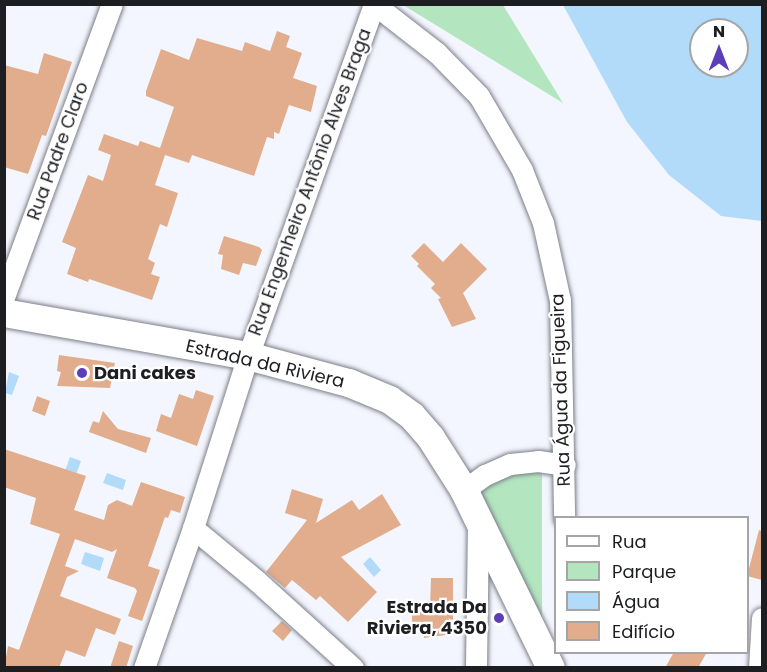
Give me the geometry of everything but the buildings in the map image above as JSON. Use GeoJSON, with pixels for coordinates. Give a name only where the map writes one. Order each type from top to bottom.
{"type":"FeatureCollection","features":[{"type":"Feature","properties":{"kind":"street","name":"Rua Padre Claro"},"geometry":{"type":"LineString","coordinates":[[4,297],[112,4]]}},
{"type":"Feature","properties":{"kind":"street","name":"Rua Engenheiro Antônio Alves Braga"},"geometry":{"type":"LineString","coordinates":[[144,668],[193,528],[248,356],[374,5]]}},
{"type":"Feature","properties":{"kind":"street","name":"Rua Água da Figueira"},"geometry":{"type":"LineString","coordinates":[[374,5],[437,53],[479,96],[522,170],[543,223],[560,300],[565,465],[564,516]]}},
{"type":"Feature","properties":{"kind":"street","name":"Estrada da Riviera"},"geometry":{"type":"LineString","coordinates":[[4,314],[248,356],[349,383],[390,400],[412,416],[431,438],[464,490],[553,668]]}},
{"type":"Feature","properties":{"kind":"street"},"geometry":{"type":"LineString","coordinates":[[464,490],[485,475],[510,464],[538,461],[565,465]]}},
{"type":"Feature","properties":{"kind":"street"},"geometry":{"type":"LineString","coordinates":[[476,668],[478,518]]}},
{"type":"Feature","properties":{"kind":"street"},"geometry":{"type":"LineString","coordinates":[[193,528],[258,581],[354,668]]}},
{"type":"Feature","properties":{"kind":"street"},"geometry":{"type":"LineString","coordinates":[[759,668],[762,618]]}},
{"type":"Feature","properties":{"kind":"green space"},"geometry":{"type":"Polygon","coordinates":[[[403,5],[503,5],[563,103],[403,5]]]}},
{"type":"Feature","properties":{"kind":"green space"},"geometry":{"type":"Polygon","coordinates":[[[516,471],[542,472],[542,637],[471,489],[516,471]]]}},
{"type":"Feature","properties":{"kind":"water"},"geometry":{"type":"Polygon","coordinates":[[[563,5],[762,5],[762,221],[721,216],[669,175],[627,122],[563,5]]]}},
{"type":"Feature","properties":{"kind":"water"},"geometry":{"type":"Polygon","coordinates":[[[9,372],[19,376],[12,395],[5,393],[9,372]]]}},
{"type":"Feature","properties":{"kind":"water"},"geometry":{"type":"Polygon","coordinates":[[[70,457],[81,461],[74,480],[63,476],[70,457]]]}},
{"type":"Feature","properties":{"kind":"water"},"geometry":{"type":"Polygon","coordinates":[[[107,473],[126,480],[123,490],[103,483],[107,473]]]}},
{"type":"Feature","properties":{"kind":"water"},"geometry":{"type":"Polygon","coordinates":[[[85,552],[104,558],[100,571],[81,564],[85,552]]]}},
{"type":"Feature","properties":{"kind":"water"},"geometry":{"type":"Polygon","coordinates":[[[370,557],[381,570],[374,577],[363,564],[370,557]]]}},
{"type":"Feature","properties":{"kind":"place","name":"Dani cakes"},"geometry":{"type":"Point","coordinates":[82,373]}},
{"type":"Feature","properties":{"kind":"place","name":"Estrada Da Riviera, 4350"},"geometry":{"type":"Point","coordinates":[499,618]}}]}
